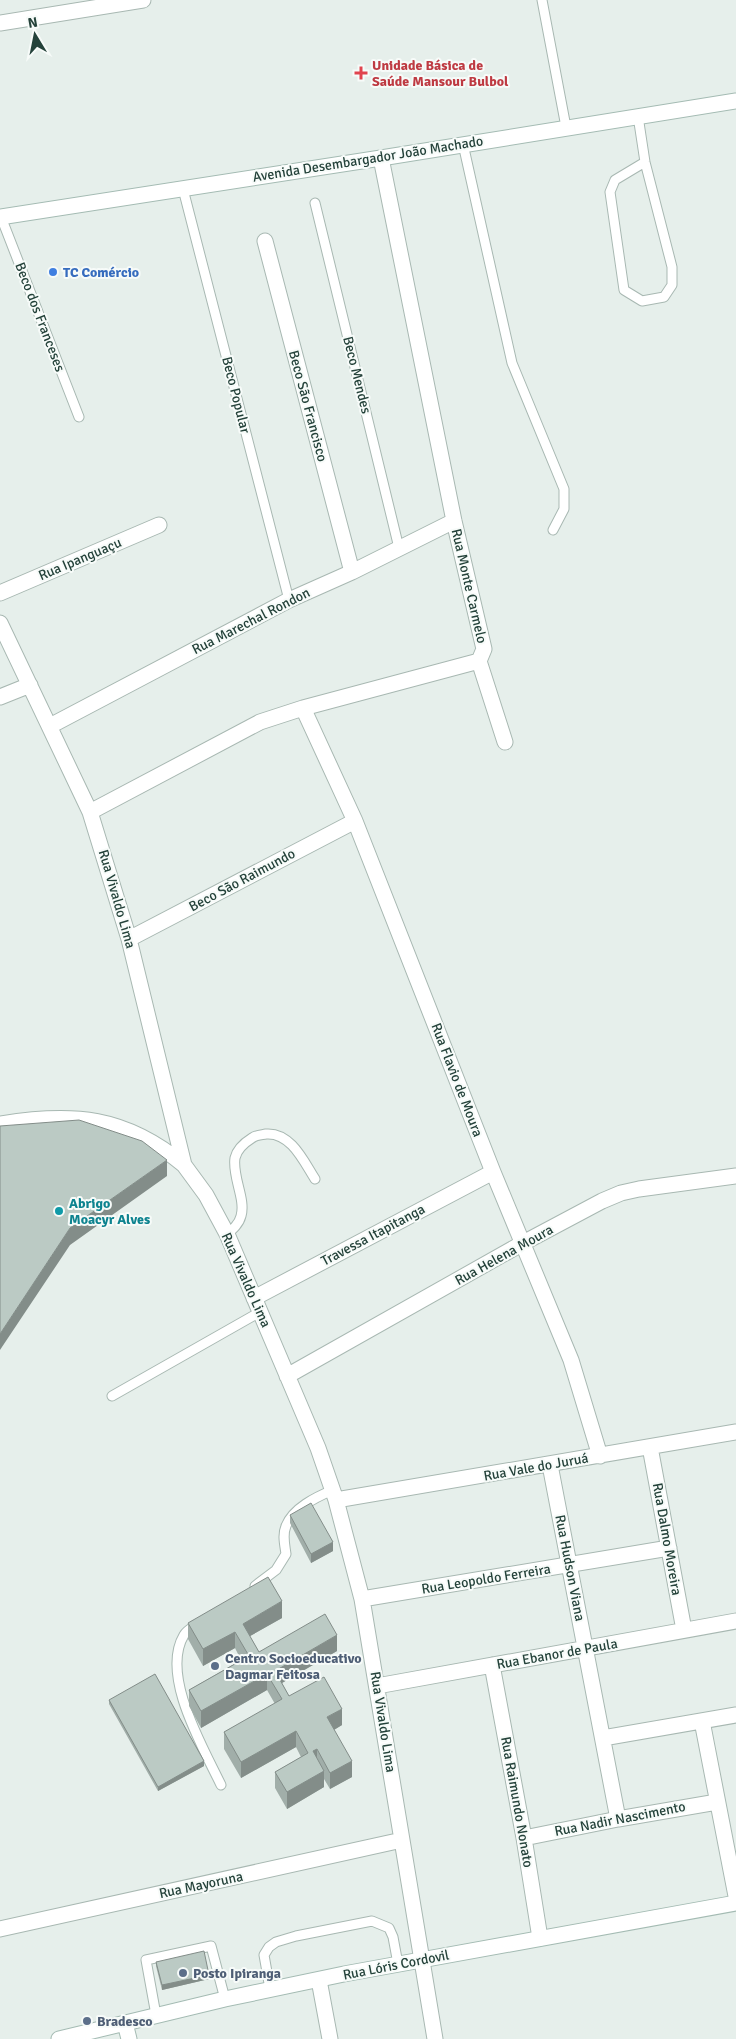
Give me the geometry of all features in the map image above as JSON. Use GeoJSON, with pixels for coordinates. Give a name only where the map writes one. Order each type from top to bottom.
{"type":"FeatureCollection","features":[{"type":"Feature","properties":{"kind":"street"},"geometry":{"type":"LineString","coordinates":[[0,23],[143,0]]}},
{"type":"Feature","properties":{"kind":"street","name":"Avenida Desembargador João Machado"},"geometry":{"type":"LineString","coordinates":[[0,217],[736,101]]}},
{"type":"Feature","properties":{"kind":"street","name":"Rua Monte Carmelo"},"geometry":{"type":"LineString","coordinates":[[90,812],[260,722],[303,708],[479,661],[484,649],[454,521],[381,158]]}},
{"type":"Feature","properties":{"kind":"street","name":"Beco São Francisco"},"geometry":{"type":"LineString","coordinates":[[265,241],[352,572]]}},
{"type":"Feature","properties":{"kind":"street","name":"Rua Marechal Rondon"},"geometry":{"type":"LineString","coordinates":[[50,726],[289,600],[352,572],[454,521]]}},
{"type":"Feature","properties":{"kind":"street","name":"Rua Ipanguaçu"},"geometry":{"type":"LineString","coordinates":[[0,593],[159,525]]}},
{"type":"Feature","properties":{"kind":"street","name":"Rua Vivaldo Lima"},"geometry":{"type":"LineString","coordinates":[[0,623],[90,812],[128,939],[184,1165],[206,1195],[227,1234],[318,1448],[335,1495],[362,1599],[378,1686],[435,2039]]}},
{"type":"Feature","properties":{"kind":"street"},"geometry":{"type":"LineString","coordinates":[[479,661],[505,742]]}},
{"type":"Feature","properties":{"kind":"street"},"geometry":{"type":"LineString","coordinates":[[0,697],[30,685]]}},
{"type":"Feature","properties":{"kind":"street","name":"Rua Flavio de Moura"},"geometry":{"type":"LineString","coordinates":[[303,708],[355,820],[493,1172],[572,1360],[600,1456]]}},
{"type":"Feature","properties":{"kind":"street","name":"Beco São Raimundo"},"geometry":{"type":"LineString","coordinates":[[128,939],[355,820]]}},
{"type":"Feature","properties":{"kind":"street"},"geometry":{"type":"LineString","coordinates":[[0,1124],[35,1118],[72,1118],[107,1122],[140,1135],[163,1147],[184,1165]]}},
{"type":"Feature","properties":{"kind":"street","name":"Travessa Itapitanga"},"geometry":{"type":"LineString","coordinates":[[254,1298],[493,1172]]}},
{"type":"Feature","properties":{"kind":"street","name":"Rua Helena Moura"},"geometry":{"type":"LineString","coordinates":[[288,1376],[523,1243],[602,1201],[621,1193],[639,1189],[736,1176]]}},
{"type":"Feature","properties":{"kind":"street","name":"Rua Vale do Juruá"},"geometry":{"type":"LineString","coordinates":[[335,1495],[550,1465],[736,1432]]}},
{"type":"Feature","properties":{"kind":"street","name":"Rua Dalmo Moreira"},"geometry":{"type":"LineString","coordinates":[[650,1448],[684,1630]]}},
{"type":"Feature","properties":{"kind":"street","name":"Rua Hudson Viana"},"geometry":{"type":"LineString","coordinates":[[550,1465],[618,1818]]}},
{"type":"Feature","properties":{"kind":"street","name":"Rua Leopoldo Ferreira"},"geometry":{"type":"LineString","coordinates":[[362,1599],[570,1566],[669,1548]]}},
{"type":"Feature","properties":{"kind":"street","name":"Rua Ebanor de Paula"},"geometry":{"type":"LineString","coordinates":[[378,1686],[736,1621]]}},
{"type":"Feature","properties":{"kind":"street","name":"Rua Raimundo Nonato"},"geometry":{"type":"LineString","coordinates":[[492,1665],[524,1838],[540,1938]]}},
{"type":"Feature","properties":{"kind":"street"},"geometry":{"type":"LineString","coordinates":[[603,1738],[736,1715]]}},
{"type":"Feature","properties":{"kind":"street"},"geometry":{"type":"LineString","coordinates":[[702,1721],[736,1896]]}},
{"type":"Feature","properties":{"kind":"street","name":"Rua Nadir Nascimento"},"geometry":{"type":"LineString","coordinates":[[524,1838],[618,1818],[717,1802]]}},
{"type":"Feature","properties":{"kind":"street","name":"Rua Mayoruna"},"geometry":{"type":"LineString","coordinates":[[0,1929],[402,1840]]}},
{"type":"Feature","properties":{"kind":"street","name":"Rua Lóris Cordovil"},"geometry":{"type":"LineString","coordinates":[[58,2039],[270,1989],[736,1903]]}},
{"type":"Feature","properties":{"kind":"street"},"geometry":{"type":"LineString","coordinates":[[319,1980],[330,2039]]}},
{"type":"Feature","properties":{"kind":"street"},"geometry":{"type":"LineString","coordinates":[[126,2022],[129,2039]]}},
{"type":"Feature","properties":{"kind":"lane"},"geometry":{"type":"LineString","coordinates":[[542,0],[566,127]]}},
{"type":"Feature","properties":{"kind":"lane"},"geometry":{"type":"LineString","coordinates":[[638,116],[645,162],[672,267],[672,285],[664,296],[642,301],[624,290],[610,192],[615,180],[645,162]]}},
{"type":"Feature","properties":{"kind":"lane"},"geometry":{"type":"LineString","coordinates":[[463,144],[512,363],[564,489],[564,509],[553,530]]}},
{"type":"Feature","properties":{"kind":"lane","name":"Beco Popular"},"geometry":{"type":"LineString","coordinates":[[183,189],[289,600]]}},
{"type":"Feature","properties":{"kind":"lane","name":"Beco Mendes"},"geometry":{"type":"LineString","coordinates":[[315,203],[400,548]]}},
{"type":"Feature","properties":{"kind":"lane","name":"Beco dos Franceses"},"geometry":{"type":"LineString","coordinates":[[0,217],[79,417]]}},
{"type":"Feature","properties":{"kind":"lane"},"geometry":{"type":"LineString","coordinates":[[227,1234],[237,1225],[242,1215],[235,1170],[235,1157],[242,1145],[255,1135],[271,1134],[283,1137],[296,1150],[315,1179]]}},
{"type":"Feature","properties":{"kind":"lane"},"geometry":{"type":"LineString","coordinates":[[112,1396],[260,1312]]}},
{"type":"Feature","properties":{"kind":"lane"},"geometry":{"type":"LineString","coordinates":[[245,1593],[276,1570],[282,1562],[286,1554],[285,1527],[294,1514],[313,1498],[335,1495]]}},
{"type":"Feature","properties":{"kind":"lane"},"geometry":{"type":"LineString","coordinates":[[203,1620],[185,1633],[178,1650],[178,1675],[188,1714],[221,1785]]}},
{"type":"Feature","properties":{"kind":"lane"},"geometry":{"type":"LineString","coordinates":[[270,1989],[264,1955],[269,1947],[276,1942],[289,1938],[358,1923],[372,1922],[389,1928],[393,1937],[398,1964]]}},
{"type":"Feature","properties":{"kind":"lane"},"geometry":{"type":"LineString","coordinates":[[156,2015],[146,1960],[211,1946],[225,1999]]}},
{"type":"Feature","properties":{"kind":"building","name":"Abrigo Moacyr Alves"},"geometry":{"type":"Polygon","coordinates":[[[79,1120],[142,1141],[167,1160],[70,1228],[0,1334],[0,1126],[79,1120]]]}},
{"type":"Feature","properties":{"kind":"building"},"geometry":{"type":"Polygon","coordinates":[[[311,1503],[333,1542],[311,1554],[290,1515],[311,1503]]]}},
{"type":"Feature","properties":{"kind":"building"},"geometry":{"type":"Polygon","coordinates":[[[268,1577],[282,1601],[243,1624],[259,1652],[325,1614],[337,1635],[275,1671],[289,1696],[324,1677],[342,1709],[327,1717],[352,1761],[330,1773],[317,1749],[313,1751],[324,1771],[287,1792],[275,1772],[308,1753],[296,1731],[241,1762],[224,1732],[282,1699],[267,1674],[201,1711],[189,1690],[249,1656],[235,1632],[203,1649],[188,1623],[268,1577]]]}},
{"type":"Feature","properties":{"kind":"building"},"geometry":{"type":"Polygon","coordinates":[[[155,1674],[204,1761],[158,1787],[109,1700],[155,1674]]]}},
{"type":"Feature","properties":{"kind":"building","name":"Posto Ipiranga"},"geometry":{"type":"Polygon","coordinates":[[[204,1951],[209,1975],[162,1985],[156,1962],[204,1951]]]}},
{"type":"Feature","properties":{"kind":"place","name":"Unidade Básica de Saúde Mansour Bulbol"},"geometry":{"type":"Point","coordinates":[361,73]}},
{"type":"Feature","properties":{"kind":"place","name":"TC Comércio"},"geometry":{"type":"Point","coordinates":[53,272]}},
{"type":"Feature","properties":{"kind":"place","name":"Abrigo Moacyr Alves"},"geometry":{"type":"Point","coordinates":[59,1211]}},
{"type":"Feature","properties":{"kind":"place","name":"Centro Socioeducativo Dagmar Feitosa"},"geometry":{"type":"Point","coordinates":[215,1666]}},
{"type":"Feature","properties":{"kind":"place","name":"Posto Ipiranga"},"geometry":{"type":"Point","coordinates":[183,1973]}},
{"type":"Feature","properties":{"kind":"place","name":"Bradesco"},"geometry":{"type":"Point","coordinates":[87,2021]}}]}
